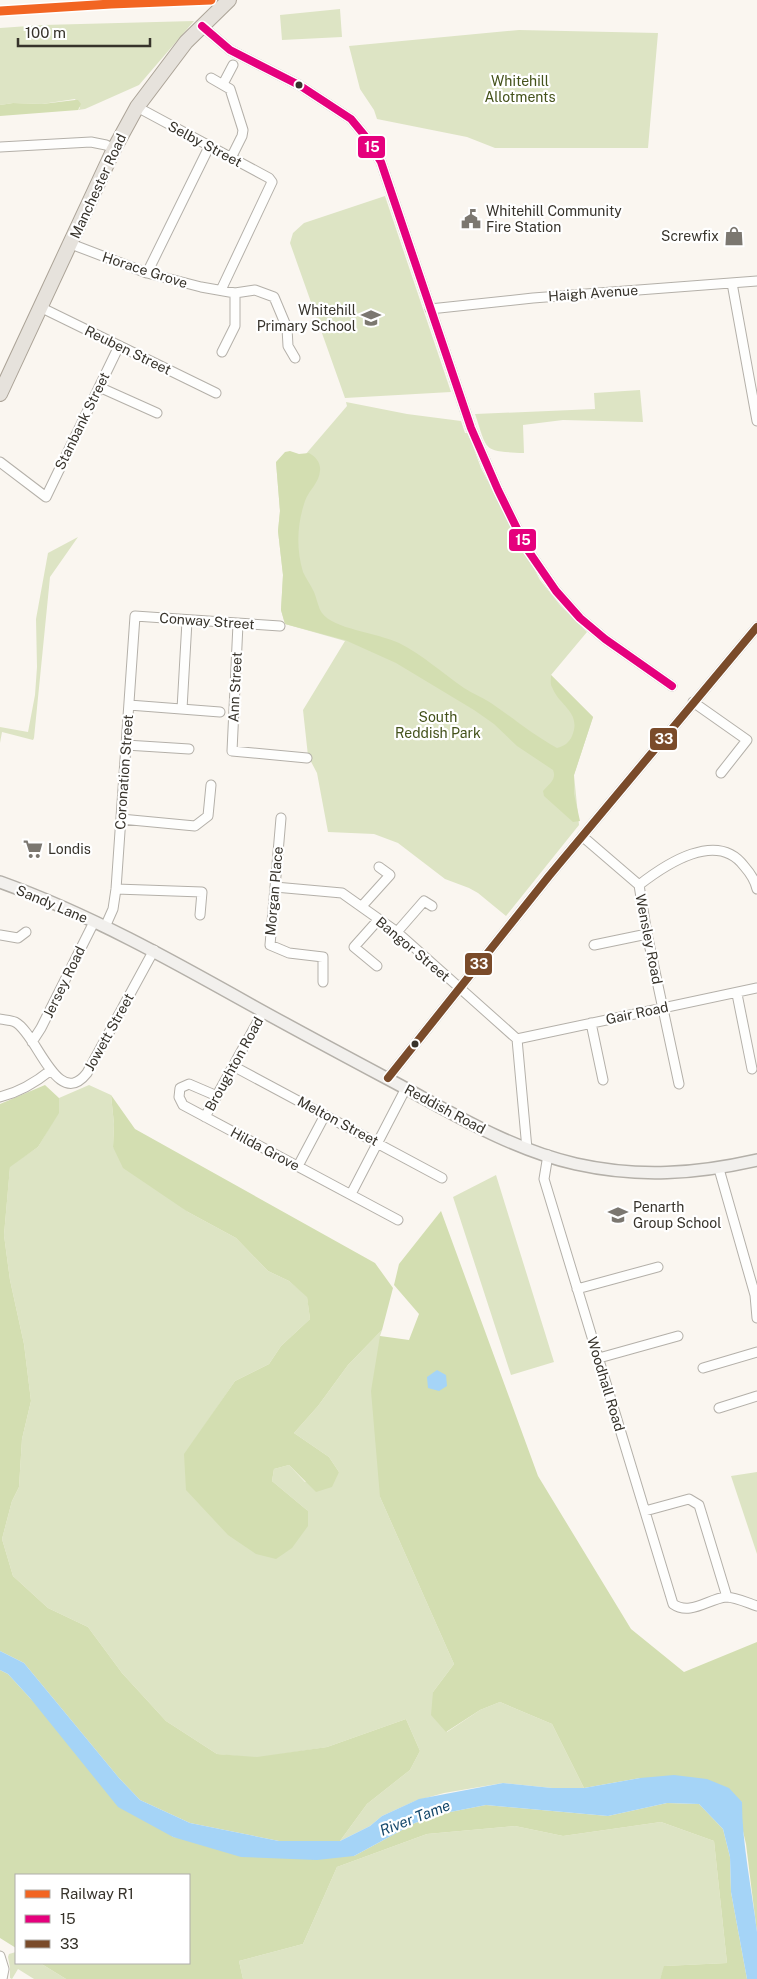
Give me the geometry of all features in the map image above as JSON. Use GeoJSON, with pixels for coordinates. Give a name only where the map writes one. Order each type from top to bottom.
{"type":"FeatureCollection","features":[{"type":"Feature","properties":{"kind":"main road","name":"Manchester Road"},"geometry":{"type":"LineString","coordinates":[[0,394],[114,149],[137,107],[186,42],[229,0]]}},
{"type":"Feature","properties":{"kind":"main road","name":"Sandy Lane"},"geometry":{"type":"LineString","coordinates":[[0,882],[99,924]]}},
{"type":"Feature","properties":{"kind":"main road","name":"Reddish Road"},"geometry":{"type":"LineString","coordinates":[[99,924],[154,950],[263,1012],[513,1145],[575,1164],[615,1171],[664,1174],[719,1169],[757,1160]]}},
{"type":"Feature","properties":{"kind":"street"},"geometry":{"type":"LineString","coordinates":[[206,21],[230,50],[299,84],[351,119],[365,136],[381,162],[471,428],[498,490],[527,549],[556,591],[580,618],[605,639],[672,686]]}},
{"type":"Feature","properties":{"kind":"street"},"geometry":{"type":"LineString","coordinates":[[223,84],[233,66]]}},
{"type":"Feature","properties":{"kind":"street"},"geometry":{"type":"LineString","coordinates":[[211,78],[223,84],[232,92],[243,127],[242,136],[231,158]]}},
{"type":"Feature","properties":{"kind":"street","name":"Selby Street"},"geometry":{"type":"LineString","coordinates":[[137,107],[269,178],[272,182],[221,290]]}},
{"type":"Feature","properties":{"kind":"street"},"geometry":{"type":"LineString","coordinates":[[0,148],[91,142],[114,149]]}},
{"type":"Feature","properties":{"kind":"street"},"geometry":{"type":"LineString","coordinates":[[147,273],[209,147]]}},
{"type":"Feature","properties":{"kind":"street","name":"Horace Grove"},"geometry":{"type":"LineString","coordinates":[[71,244],[147,273],[201,287],[235,293],[256,290],[274,298],[288,328],[288,346],[295,358]]}},
{"type":"Feature","properties":{"kind":"street","name":"Haigh Avenue"},"geometry":{"type":"LineString","coordinates":[[430,309],[533,298],[757,281]]}},
{"type":"Feature","properties":{"kind":"street"},"geometry":{"type":"LineString","coordinates":[[732,283],[757,421]]}},
{"type":"Feature","properties":{"kind":"street"},"geometry":{"type":"LineString","coordinates":[[222,352],[235,326],[235,293]]}},
{"type":"Feature","properties":{"kind":"street","name":"Reuben Street"},"geometry":{"type":"LineString","coordinates":[[40,307],[216,393]]}},
{"type":"Feature","properties":{"kind":"street","name":"Stanbank Street"},"geometry":{"type":"LineString","coordinates":[[0,462],[46,497],[119,346]]}},
{"type":"Feature","properties":{"kind":"street"},"geometry":{"type":"LineString","coordinates":[[99,387],[157,413]]}},
{"type":"Feature","properties":{"kind":"street","name":"Conway Street"},"geometry":{"type":"LineString","coordinates":[[135,616],[280,626]]}},
{"type":"Feature","properties":{"kind":"street","name":"Coronation Street"},"geometry":{"type":"LineString","coordinates":[[99,924],[112,909],[116,889],[135,616]]}},
{"type":"Feature","properties":{"kind":"street"},"geometry":{"type":"LineString","coordinates":[[182,709],[186,621]]}},
{"type":"Feature","properties":{"kind":"street","name":"Ann Street"},"geometry":{"type":"LineString","coordinates":[[238,624],[232,751],[307,758]]}},
{"type":"Feature","properties":{"kind":"street"},"geometry":{"type":"LineString","coordinates":[[388,1078],[582,836],[757,627]]}},
{"type":"Feature","properties":{"kind":"street"},"geometry":{"type":"LineString","coordinates":[[693,702],[747,740],[721,774]]}},
{"type":"Feature","properties":{"kind":"street"},"geometry":{"type":"LineString","coordinates":[[129,705],[220,712]]}},
{"type":"Feature","properties":{"kind":"street"},"geometry":{"type":"LineString","coordinates":[[126,745],[189,749]]}},
{"type":"Feature","properties":{"kind":"street"},"geometry":{"type":"LineString","coordinates":[[121,820],[195,826],[208,816],[211,785]]}},
{"type":"Feature","properties":{"kind":"street","name":"Morgan Place"},"geometry":{"type":"LineString","coordinates":[[281,818],[270,945],[289,953],[323,957],[322,982]]}},
{"type":"Feature","properties":{"kind":"street","name":"Wensley Road"},"geometry":{"type":"LineString","coordinates":[[582,836],[639,885],[647,934],[679,1084]]}},
{"type":"Feature","properties":{"kind":"street"},"geometry":{"type":"LineString","coordinates":[[639,885],[656,872],[678,860],[693,854],[712,850],[729,852],[742,863],[755,879],[757,889]]}},
{"type":"Feature","properties":{"kind":"street"},"geometry":{"type":"LineString","coordinates":[[362,906],[390,875],[379,867]]}},
{"type":"Feature","properties":{"kind":"street","name":"Bangor Street"},"geometry":{"type":"LineString","coordinates":[[275,887],[342,893],[397,932],[517,1039]]}},
{"type":"Feature","properties":{"kind":"street"},"geometry":{"type":"LineString","coordinates":[[116,889],[202,892],[200,915]]}},
{"type":"Feature","properties":{"kind":"street"},"geometry":{"type":"LineString","coordinates":[[397,932],[424,901],[432,906]]}},
{"type":"Feature","properties":{"kind":"street"},"geometry":{"type":"LineString","coordinates":[[377,966],[354,947],[379,919]]}},
{"type":"Feature","properties":{"kind":"street","name":"Jersey Road"},"geometry":{"type":"LineString","coordinates":[[32,1042],[99,924]]}},
{"type":"Feature","properties":{"kind":"street"},"geometry":{"type":"LineString","coordinates":[[0,935],[18,938],[26,932]]}},
{"type":"Feature","properties":{"kind":"street"},"geometry":{"type":"LineString","coordinates":[[594,946],[647,934]]}},
{"type":"Feature","properties":{"kind":"street","name":"Jowett Street"},"geometry":{"type":"LineString","coordinates":[[51,1070],[64,1083],[72,1084],[81,1081],[154,950]]}},
{"type":"Feature","properties":{"kind":"street","name":"Gair Road"},"geometry":{"type":"LineString","coordinates":[[517,1039],[663,1007],[736,994],[757,988]]}},
{"type":"Feature","properties":{"kind":"street"},"geometry":{"type":"LineString","coordinates":[[736,994],[752,1069]]}},
{"type":"Feature","properties":{"kind":"street","name":"Broughton Road"},"geometry":{"type":"LineString","coordinates":[[205,1117],[263,1012]]}},
{"type":"Feature","properties":{"kind":"street"},"geometry":{"type":"LineString","coordinates":[[0,1020],[15,1022],[32,1042],[51,1070],[28,1087],[0,1097]]}},
{"type":"Feature","properties":{"kind":"street"},"geometry":{"type":"LineString","coordinates":[[591,1023],[603,1080]]}},
{"type":"Feature","properties":{"kind":"street"},"geometry":{"type":"LineString","coordinates":[[517,1039],[527,1149]]}},
{"type":"Feature","properties":{"kind":"street","name":"Melton Street"},"geometry":{"type":"LineString","coordinates":[[234,1066],[442,1178]]}},
{"type":"Feature","properties":{"kind":"street","name":"Hilda Grove"},"geometry":{"type":"LineString","coordinates":[[217,1096],[189,1084],[180,1088],[178,1097],[183,1105],[398,1220]]}},
{"type":"Feature","properties":{"kind":"street"},"geometry":{"type":"LineString","coordinates":[[351,1194],[406,1088]]}},
{"type":"Feature","properties":{"kind":"street"},"geometry":{"type":"LineString","coordinates":[[298,1166],[325,1115]]}},
{"type":"Feature","properties":{"kind":"street","name":"Woodhall Road"},"geometry":{"type":"LineString","coordinates":[[548,1156],[544,1180],[673,1604],[680,1609],[689,1608],[727,1597]]}},
{"type":"Feature","properties":{"kind":"street"},"geometry":{"type":"LineString","coordinates":[[719,1169],[755,1295],[757,1318]]}},
{"type":"Feature","properties":{"kind":"street"},"geometry":{"type":"LineString","coordinates":[[577,1289],[658,1267]]}},
{"type":"Feature","properties":{"kind":"street"},"geometry":{"type":"LineString","coordinates":[[598,1358],[678,1336]]}},
{"type":"Feature","properties":{"kind":"street"},"geometry":{"type":"LineString","coordinates":[[703,1368],[757,1352]]}},
{"type":"Feature","properties":{"kind":"street"},"geometry":{"type":"LineString","coordinates":[[719,1408],[757,1396]]}},
{"type":"Feature","properties":{"kind":"street"},"geometry":{"type":"LineString","coordinates":[[645,1511],[689,1499],[699,1505],[727,1597],[757,1606]]}},
{"type":"Feature","properties":{"kind":"street"},"geometry":{"type":"LineString","coordinates":[[0,1956],[4,1969],[2,1979]]}},
{"type":"Feature","properties":{"kind":"green space"},"geometry":{"type":"Polygon","coordinates":[[[340,9],[342,37],[282,40],[280,15],[340,9]]]}},
{"type":"Feature","properties":{"kind":"green space"},"geometry":{"type":"Polygon","coordinates":[[[194,21],[139,85],[85,109],[78,110],[80,108],[75,99],[42,104],[13,103],[0,105],[0,28],[194,21]]]}},
{"type":"Feature","properties":{"kind":"green space","name":"Whitehill Allotments"},"geometry":{"type":"Polygon","coordinates":[[[519,30],[658,33],[648,148],[495,148],[467,137],[377,119],[374,110],[360,89],[349,46],[519,30]]]}},
{"type":"Feature","properties":{"kind":"green space"},"geometry":{"type":"Polygon","coordinates":[[[78,100],[81,104],[78,110],[0,116],[0,105],[13,103],[42,104],[78,100]]]}},
{"type":"Feature","properties":{"kind":"green space"},"geometry":{"type":"Polygon","coordinates":[[[385,196],[451,392],[345,398],[290,243],[293,233],[304,223],[385,196]]]}},
{"type":"Feature","properties":{"kind":"green space"},"geometry":{"type":"Polygon","coordinates":[[[640,390],[643,422],[563,420],[523,425],[524,453],[493,450],[489,447],[482,436],[475,414],[595,409],[594,393],[640,390]]]}},
{"type":"Feature","properties":{"kind":"green space","name":"South Reddish Park"},"geometry":{"type":"Polygon","coordinates":[[[346,402],[407,414],[461,421],[465,433],[468,433],[481,468],[540,580],[560,605],[587,632],[551,675],[593,717],[574,775],[579,825],[506,916],[478,893],[445,879],[398,843],[374,834],[328,832],[317,773],[308,756],[303,710],[345,641],[285,624],[281,610],[283,575],[278,531],[280,511],[276,462],[299,462],[347,406],[346,402]]]}},
{"type":"Feature","properties":{"kind":"green space"},"geometry":{"type":"Polygon","coordinates":[[[290,451],[299,454],[309,453],[316,458],[320,465],[318,479],[307,497],[302,510],[298,545],[303,572],[314,592],[322,613],[336,623],[390,639],[408,648],[464,688],[491,703],[557,748],[566,744],[571,738],[574,721],[572,715],[555,694],[551,684],[551,675],[593,717],[574,775],[574,794],[580,821],[573,822],[544,796],[543,791],[553,779],[553,770],[517,746],[494,724],[474,710],[396,663],[345,640],[285,624],[281,610],[283,575],[278,531],[280,511],[276,462],[285,452],[290,451]]]}},
{"type":"Feature","properties":{"kind":"green space"},"geometry":{"type":"Polygon","coordinates":[[[78,537],[50,577],[34,738],[33,740],[2,732],[0,743],[0,727],[28,732],[35,695],[37,667],[36,619],[48,553],[78,537]]]}},
{"type":"Feature","properties":{"kind":"green space"},"geometry":{"type":"Polygon","coordinates":[[[45,1085],[59,1098],[59,1113],[38,1147],[10,1167],[4,1235],[10,1280],[24,1344],[31,1401],[22,1439],[19,1487],[12,1501],[2,1539],[13,1576],[48,1608],[88,1627],[122,1673],[166,1721],[217,1754],[257,1757],[327,1747],[406,1719],[420,1751],[410,1770],[367,1804],[340,1841],[279,1841],[190,1823],[140,1800],[119,1778],[24,1663],[0,1651],[0,1104],[45,1085]]]}},
{"type":"Feature","properties":{"kind":"green space"},"geometry":{"type":"Polygon","coordinates":[[[89,1085],[111,1095],[114,1124],[113,1147],[188,1212],[236,1238],[268,1271],[289,1281],[307,1296],[310,1319],[281,1346],[269,1364],[235,1381],[185,1454],[308,1511],[272,1481],[274,1469],[289,1465],[305,1482],[339,1472],[329,1457],[294,1433],[318,1406],[348,1365],[382,1330],[380,1336],[380,1497],[454,1664],[433,1692],[447,1732],[480,1710],[500,1702],[552,1724],[584,1788],[552,1788],[503,1783],[444,1793],[415,1801],[382,1816],[370,1826],[340,1841],[367,1804],[410,1770],[420,1751],[406,1719],[327,1747],[257,1758],[217,1754],[166,1721],[122,1673],[88,1627],[48,1608],[13,1576],[2,1539],[12,1501],[19,1487],[22,1439],[31,1401],[24,1344],[10,1280],[4,1235],[10,1166],[38,1147],[58,1113],[59,1098],[89,1085]]]}},
{"type":"Feature","properties":{"kind":"green space"},"geometry":{"type":"Polygon","coordinates":[[[111,1095],[135,1129],[375,1263],[393,1288],[382,1330],[348,1365],[318,1406],[294,1433],[329,1457],[339,1472],[332,1487],[316,1492],[289,1465],[274,1469],[272,1481],[308,1511],[308,1526],[292,1548],[276,1559],[256,1554],[228,1535],[186,1490],[184,1454],[235,1381],[269,1364],[281,1346],[310,1319],[307,1297],[289,1281],[268,1271],[236,1238],[188,1212],[123,1168],[113,1147],[114,1124],[111,1095]]]}},
{"type":"Feature","properties":{"kind":"green space"},"geometry":{"type":"Polygon","coordinates":[[[496,1175],[554,1362],[511,1375],[453,1197],[496,1175]]]}},
{"type":"Feature","properties":{"kind":"green space"},"geometry":{"type":"Polygon","coordinates":[[[441,1211],[538,1476],[631,1629],[684,1672],[757,1642],[757,1933],[746,1844],[742,1827],[742,1802],[640,1778],[584,1788],[552,1724],[500,1702],[480,1710],[446,1732],[431,1715],[433,1692],[454,1664],[380,1497],[371,1391],[380,1336],[409,1340],[419,1314],[394,1285],[399,1264],[441,1211]]]}},
{"type":"Feature","properties":{"kind":"green space"},"geometry":{"type":"Polygon","coordinates":[[[757,1472],[757,1554],[731,1476],[757,1472]]]}},
{"type":"Feature","properties":{"kind":"green space"},"geometry":{"type":"Polygon","coordinates":[[[0,1670],[8,1674],[30,1698],[173,1837],[354,1856],[415,1823],[445,1813],[486,1805],[608,1816],[667,1803],[699,1804],[723,1829],[730,1857],[731,1892],[747,1979],[660,1979],[664,1966],[727,1963],[714,1841],[661,1822],[563,1836],[515,1826],[427,1834],[337,1867],[303,1944],[239,1961],[243,1979],[66,1979],[42,1964],[190,1964],[190,1874],[15,1874],[15,1947],[0,1938],[0,1670]]]}},
{"type":"Feature","properties":{"kind":"green space"},"geometry":{"type":"Polygon","coordinates":[[[661,1822],[714,1841],[727,1963],[665,1966],[660,1979],[243,1979],[239,1961],[303,1944],[337,1867],[427,1834],[515,1826],[563,1836],[661,1822]]]}},
{"type":"Feature","properties":{"kind":"green space"},"geometry":{"type":"Polygon","coordinates":[[[15,1952],[15,1964],[42,1964],[66,1979],[34,1979],[18,1969],[12,1979],[10,1978],[9,1954],[15,1952]]]}},
{"type":"Feature","properties":{"kind":"water"},"geometry":{"type":"Polygon","coordinates":[[[437,1370],[446,1375],[447,1386],[439,1391],[428,1388],[427,1377],[437,1370]]]}},
{"type":"Feature","properties":{"kind":"water","name":"River Tame"},"geometry":{"type":"Polygon","coordinates":[[[0,1651],[24,1663],[119,1778],[140,1800],[190,1823],[279,1841],[340,1841],[370,1826],[382,1816],[419,1799],[503,1783],[552,1788],[584,1788],[640,1778],[674,1775],[707,1779],[729,1788],[742,1802],[745,1851],[757,1932],[757,1979],[747,1979],[731,1892],[730,1857],[723,1829],[699,1804],[667,1803],[608,1816],[486,1805],[445,1813],[415,1823],[354,1856],[317,1860],[241,1857],[173,1837],[118,1807],[30,1698],[8,1674],[0,1670],[0,1651]]]}},
{"type":"Feature","properties":{"kind":"rail line","name":"R1"},"geometry":{"type":"LineString","coordinates":[[0,11],[211,0]]}},
{"type":"Feature","properties":{"kind":"transit line","name":"15"},"geometry":{"type":"LineString","coordinates":[[202,26],[230,50],[299,85],[351,119],[365,136],[381,162],[471,428],[498,490],[527,549],[556,591],[580,618],[605,639],[672,686]]}},
{"type":"Feature","properties":{"kind":"transit line","name":"33"},"geometry":{"type":"LineString","coordinates":[[388,1078],[549,876],[757,627]]}},
{"type":"Feature","properties":{"kind":"place","name":"Whitehill Community Fire Station"},"geometry":{"type":"Point","coordinates":[471,219]}},
{"type":"Feature","properties":{"kind":"place","name":"Screwfix"},"geometry":{"type":"Point","coordinates":[734,236]}},
{"type":"Feature","properties":{"kind":"place","name":"Whitehill Primary School"},"geometry":{"type":"Point","coordinates":[371,318]}},
{"type":"Feature","properties":{"kind":"place","name":"Londis"},"geometry":{"type":"Point","coordinates":[33,849]}},
{"type":"Feature","properties":{"kind":"place","name":"Penarth Group School"},"geometry":{"type":"Point","coordinates":[618,1215]}}]}
